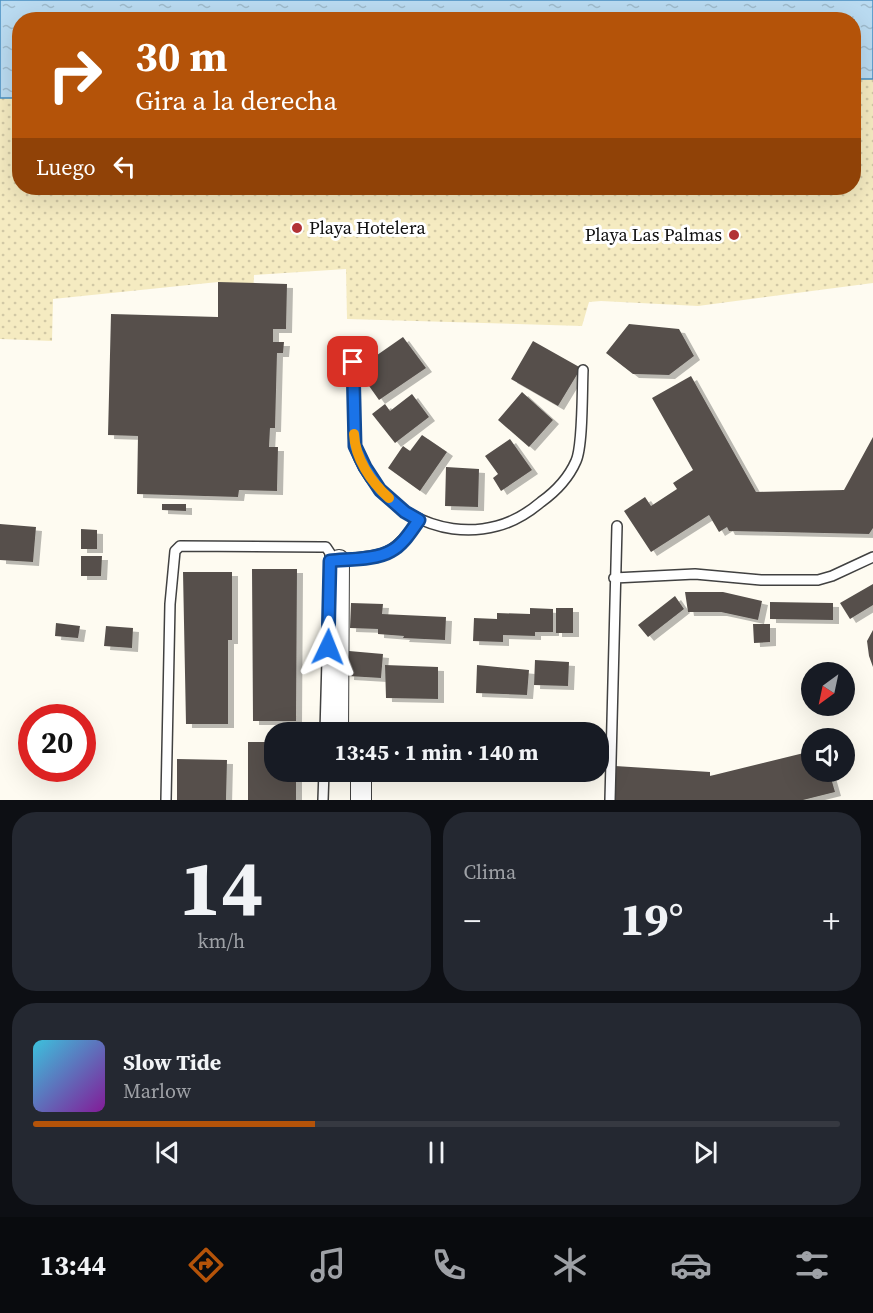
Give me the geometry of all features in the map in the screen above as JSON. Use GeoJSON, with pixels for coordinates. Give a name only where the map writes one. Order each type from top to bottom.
{"type":"FeatureCollection","features":[{"type":"Feature","properties":{"kind":"street"},"geometry":{"type":"LineString","coordinates":[[335,561],[338,722]]}},
{"type":"Feature","properties":{"kind":"street"},"geometry":{"type":"LineString","coordinates":[[361,782],[361,800]]}},
{"type":"Feature","properties":{"kind":"lane"},"geometry":{"type":"LineString","coordinates":[[353,362],[355,446],[380,490],[405,512],[419,520],[456,529],[476,530],[498,526],[531,510],[550,495],[571,469],[578,454],[583,370]]}},
{"type":"Feature","properties":{"kind":"lane"},"geometry":{"type":"LineString","coordinates":[[335,561],[391,552],[406,538],[419,520]]}},
{"type":"Feature","properties":{"kind":"lane"},"geometry":{"type":"LineString","coordinates":[[609,800],[617,525]]}},
{"type":"Feature","properties":{"kind":"lane"},"geometry":{"type":"LineString","coordinates":[[166,800],[170,604],[175,551],[180,546],[326,548],[335,561],[326,722]]}},
{"type":"Feature","properties":{"kind":"lane"},"geometry":{"type":"LineString","coordinates":[[614,578],[695,574],[761,580],[811,580],[832,576],[873,557]]}},
{"type":"Feature","properties":{"kind":"lane"},"geometry":{"type":"LineString","coordinates":[[323,800],[324,782]]}},
{"type":"Feature","properties":{"kind":"sand","name":"Playa Hotelera"},"geometry":{"type":"Polygon","coordinates":[[[861,79],[873,79],[873,283],[698,306],[589,302],[582,326],[347,319],[346,269],[254,275],[253,295],[218,282],[53,299],[52,341],[0,339],[0,98],[12,98],[12,195],[861,195],[861,79]]]}},
{"type":"Feature","properties":{"kind":"water"},"geometry":{"type":"Polygon","coordinates":[[[0,0],[873,0],[873,79],[861,79],[861,12],[12,12],[12,98],[0,98],[0,0]]]}},
{"type":"Feature","properties":{"kind":"building"},"geometry":{"type":"Polygon","coordinates":[[[218,282],[287,284],[286,329],[273,329],[273,342],[284,342],[283,353],[277,353],[275,428],[270,428],[269,447],[278,447],[277,491],[239,490],[238,497],[137,494],[138,436],[108,435],[111,314],[218,317],[218,282]]]}},
{"type":"Feature","properties":{"kind":"building"},"geometry":{"type":"Polygon","coordinates":[[[629,324],[679,329],[694,356],[669,375],[633,374],[606,353],[629,324]]]}},
{"type":"Feature","properties":{"kind":"building"},"geometry":{"type":"Polygon","coordinates":[[[403,337],[426,368],[379,400],[357,369],[403,337]]]}},
{"type":"Feature","properties":{"kind":"building"},"geometry":{"type":"Polygon","coordinates":[[[533,341],[581,368],[558,406],[511,379],[533,341]]]}},
{"type":"Feature","properties":{"kind":"building"},"geometry":{"type":"Polygon","coordinates":[[[691,376],[756,492],[844,490],[873,437],[873,528],[869,534],[729,531],[727,527],[719,532],[709,515],[651,552],[624,511],[645,497],[651,506],[677,489],[673,483],[693,470],[652,398],[691,376]]]}},
{"type":"Feature","properties":{"kind":"building"},"geometry":{"type":"Polygon","coordinates":[[[522,392],[553,420],[529,447],[498,420],[522,392]]]}},
{"type":"Feature","properties":{"kind":"building"},"geometry":{"type":"Polygon","coordinates":[[[412,394],[429,417],[395,443],[372,414],[385,404],[390,411],[412,394]]]}},
{"type":"Feature","properties":{"kind":"building"},"geometry":{"type":"Polygon","coordinates":[[[422,435],[447,452],[420,491],[388,468],[403,446],[410,451],[422,435]]]}},
{"type":"Feature","properties":{"kind":"building"},"geometry":{"type":"Polygon","coordinates":[[[510,439],[532,470],[501,491],[493,478],[498,474],[485,456],[510,439]]]}},
{"type":"Feature","properties":{"kind":"building"},"geometry":{"type":"Polygon","coordinates":[[[446,467],[479,469],[478,507],[445,506],[446,467]]]}},
{"type":"Feature","properties":{"kind":"building"},"geometry":{"type":"Polygon","coordinates":[[[162,504],[186,504],[186,511],[162,510],[162,504]]]}},
{"type":"Feature","properties":{"kind":"building"},"geometry":{"type":"Polygon","coordinates":[[[0,524],[36,527],[33,562],[0,560],[0,524]]]}},
{"type":"Feature","properties":{"kind":"building"},"geometry":{"type":"Polygon","coordinates":[[[81,529],[97,530],[97,549],[81,549],[81,529]]]}},
{"type":"Feature","properties":{"kind":"building"},"geometry":{"type":"Polygon","coordinates":[[[81,556],[102,556],[101,576],[81,576],[81,556]]]}},
{"type":"Feature","properties":{"kind":"building"},"geometry":{"type":"Polygon","coordinates":[[[252,569],[297,569],[296,721],[253,721],[252,569]]]}},
{"type":"Feature","properties":{"kind":"building"},"geometry":{"type":"Polygon","coordinates":[[[183,572],[232,572],[232,640],[228,640],[228,724],[186,724],[183,572]]]}},
{"type":"Feature","properties":{"kind":"building"},"geometry":{"type":"Polygon","coordinates":[[[873,584],[873,605],[850,619],[840,603],[873,584]]]}},
{"type":"Feature","properties":{"kind":"building"},"geometry":{"type":"Polygon","coordinates":[[[685,592],[723,592],[762,601],[758,620],[721,612],[688,612],[685,592]]]}},
{"type":"Feature","properties":{"kind":"building"},"geometry":{"type":"Polygon","coordinates":[[[675,596],[684,609],[648,637],[638,625],[675,596]]]}},
{"type":"Feature","properties":{"kind":"building"},"geometry":{"type":"Polygon","coordinates":[[[770,602],[833,603],[833,620],[770,619],[770,602]]]}},
{"type":"Feature","properties":{"kind":"building"},"geometry":{"type":"Polygon","coordinates":[[[351,603],[383,604],[382,614],[446,617],[445,640],[403,638],[404,636],[378,634],[378,629],[350,628],[351,603]]]}},
{"type":"Feature","properties":{"kind":"building"},"geometry":{"type":"Polygon","coordinates":[[[530,608],[553,609],[553,632],[535,632],[535,636],[503,635],[503,642],[473,641],[474,618],[497,619],[497,613],[530,614],[530,608]]]}},
{"type":"Feature","properties":{"kind":"building"},"geometry":{"type":"Polygon","coordinates":[[[556,608],[573,608],[573,633],[556,633],[556,608]]]}},
{"type":"Feature","properties":{"kind":"building"},"geometry":{"type":"Polygon","coordinates":[[[56,623],[80,626],[78,638],[55,636],[56,623]]]}},
{"type":"Feature","properties":{"kind":"building"},"geometry":{"type":"Polygon","coordinates":[[[753,624],[770,624],[770,642],[754,643],[753,624]]]}},
{"type":"Feature","properties":{"kind":"building"},"geometry":{"type":"Polygon","coordinates":[[[106,626],[133,628],[132,648],[104,646],[106,626]]]}},
{"type":"Feature","properties":{"kind":"building"},"geometry":{"type":"Polygon","coordinates":[[[873,630],[873,667],[867,641],[873,630]]]}},
{"type":"Feature","properties":{"kind":"building"},"geometry":{"type":"Polygon","coordinates":[[[349,651],[383,654],[381,678],[348,676],[349,651]]]}},
{"type":"Feature","properties":{"kind":"building"},"geometry":{"type":"Polygon","coordinates":[[[535,660],[569,662],[568,686],[534,685],[535,660]]]}},
{"type":"Feature","properties":{"kind":"building"},"geometry":{"type":"Polygon","coordinates":[[[385,665],[438,667],[438,699],[386,698],[385,665]]]}},
{"type":"Feature","properties":{"kind":"building"},"geometry":{"type":"Polygon","coordinates":[[[477,665],[529,670],[527,695],[476,693],[477,665]]]}},
{"type":"Feature","properties":{"kind":"building"},"geometry":{"type":"Polygon","coordinates":[[[248,742],[264,742],[264,782],[296,782],[296,800],[248,800],[248,742]]]}},
{"type":"Feature","properties":{"kind":"building"},"geometry":{"type":"Polygon","coordinates":[[[801,754],[801,782],[832,782],[835,792],[803,800],[613,800],[615,766],[710,772],[710,776],[801,754]]]}},
{"type":"Feature","properties":{"kind":"building"},"geometry":{"type":"Polygon","coordinates":[[[177,759],[227,760],[226,800],[177,800],[177,759]]]}},
{"type":"Feature","properties":{"kind":"slow traffic"},"geometry":{"type":"LineString","coordinates":[[354,434],[355,446],[365,467],[380,490],[389,498]]}},
{"type":"Feature","properties":{"kind":"place","name":"Playa Hotelera"},"geometry":{"type":"Point","coordinates":[297,228]}},
{"type":"Feature","properties":{"kind":"place","name":"Playa Las Palmas"},"geometry":{"type":"Point","coordinates":[734,235]}},
{"type":"Feature","properties":{"kind":"route"},"geometry":{"type":"LineString","coordinates":[[328,647],[330,561],[391,552],[406,538],[419,520],[405,512],[380,490],[355,446],[353,362]]}}]}
